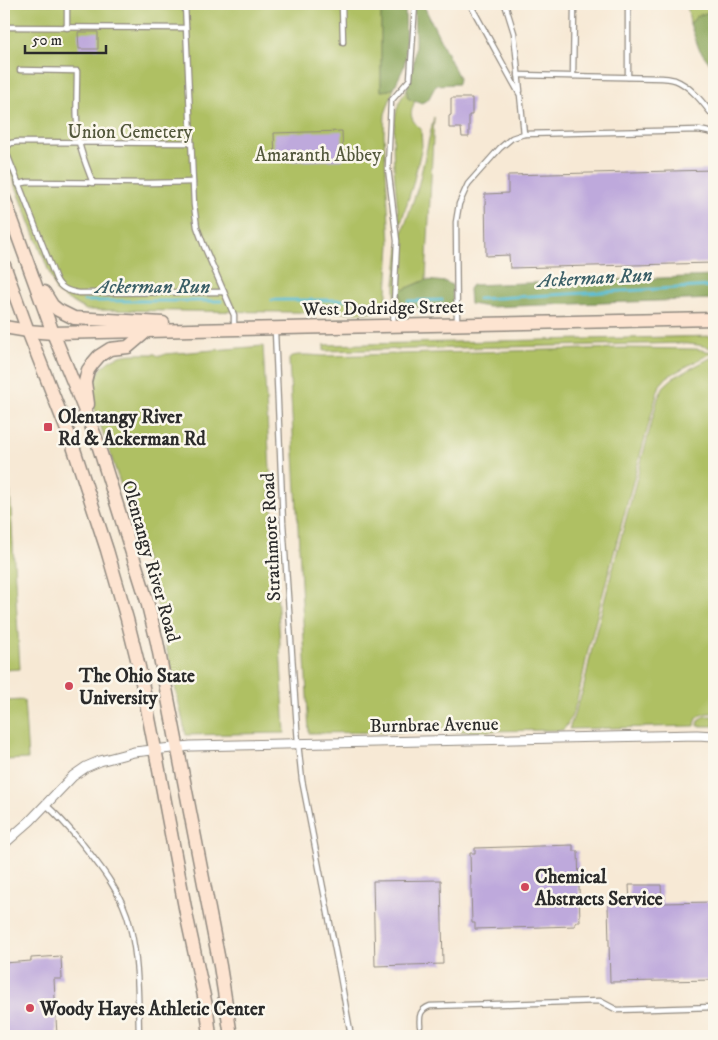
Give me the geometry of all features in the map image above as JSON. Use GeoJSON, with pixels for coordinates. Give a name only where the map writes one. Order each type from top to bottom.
{"type":"FeatureCollection","features":[{"type":"Feature","properties":{"kind":"main road","name":"Olentangy River Road"},"geometry":{"type":"LineString","coordinates":[[4,198],[53,332],[96,438],[147,601],[158,648],[220,966],[231,1036]]}},
{"type":"Feature","properties":{"kind":"main road"},"geometry":{"type":"LineString","coordinates":[[4,265],[72,443],[127,619],[139,667],[187,918],[207,1010],[210,1036]]}},
{"type":"Feature","properties":{"kind":"main road"},"geometry":{"type":"LineString","coordinates":[[33,277],[52,305],[74,318],[159,322],[189,330]]}},
{"type":"Feature","properties":{"kind":"main road","name":"West Dodridge Street"},"geometry":{"type":"LineString","coordinates":[[4,327],[28,331],[53,332],[714,319]]}},
{"type":"Feature","properties":{"kind":"main road"},"geometry":{"type":"LineString","coordinates":[[96,438],[85,390],[88,370],[99,356],[110,349],[128,347],[148,330]]}},
{"type":"Feature","properties":{"kind":"street","name":"Burnbrae Avenue"},"geometry":{"type":"LineString","coordinates":[[4,844],[30,821],[73,776],[100,761],[134,752],[177,747],[298,743],[714,736]]}},
{"type":"Feature","properties":{"kind":"lane"},"geometry":{"type":"LineString","coordinates":[[67,4],[67,28]]}},
{"type":"Feature","properties":{"kind":"lane"},"geometry":{"type":"LineString","coordinates":[[185,4],[193,182],[197,228],[234,314],[234,329]]}},
{"type":"Feature","properties":{"kind":"lane"},"geometry":{"type":"LineString","coordinates":[[342,4],[343,42]]}},
{"type":"Feature","properties":{"kind":"lane"},"geometry":{"type":"LineString","coordinates":[[393,326],[396,241],[388,168],[391,101],[410,79],[415,4]]}},
{"type":"Feature","properties":{"kind":"lane"},"geometry":{"type":"LineString","coordinates":[[470,4],[520,95]]}},
{"type":"Feature","properties":{"kind":"lane"},"geometry":{"type":"LineString","coordinates":[[504,4],[514,32],[524,134]]}},
{"type":"Feature","properties":{"kind":"lane"},"geometry":{"type":"LineString","coordinates":[[628,4],[628,77]]}},
{"type":"Feature","properties":{"kind":"lane"},"geometry":{"type":"LineString","coordinates":[[573,76],[574,9]]}},
{"type":"Feature","properties":{"kind":"lane"},"geometry":{"type":"LineString","coordinates":[[4,27],[186,28]]}},
{"type":"Feature","properties":{"kind":"lane"},"geometry":{"type":"LineString","coordinates":[[20,70],[77,71],[79,142],[93,183]]}},
{"type":"Feature","properties":{"kind":"lane"},"geometry":{"type":"LineString","coordinates":[[518,75],[662,78],[676,80],[688,88],[714,117]]}},
{"type":"Feature","properties":{"kind":"lane"},"geometry":{"type":"LineString","coordinates":[[457,325],[456,222],[459,204],[468,184],[500,148],[512,138],[524,134],[699,130],[714,133]]}},
{"type":"Feature","properties":{"kind":"lane"},"geometry":{"type":"LineString","coordinates":[[191,143],[18,142],[11,143],[7,154],[56,279],[64,289],[79,293],[224,292]]}},
{"type":"Feature","properties":{"kind":"lane"},"geometry":{"type":"LineString","coordinates":[[18,184],[28,182],[193,182]]}},
{"type":"Feature","properties":{"kind":"lane","name":"Strathmore Road"},"geometry":{"type":"LineString","coordinates":[[275,328],[283,523],[298,743],[302,780],[351,1036]]}},
{"type":"Feature","properties":{"kind":"lane"},"geometry":{"type":"LineString","coordinates":[[46,804],[93,857],[112,884],[122,904],[130,924],[135,954],[139,1036]]}},
{"type":"Feature","properties":{"kind":"lane"},"geometry":{"type":"LineString","coordinates":[[420,1026],[420,1013],[424,1008],[430,1006],[600,1001],[616,1010],[714,1007]]}},
{"type":"Feature","properties":{"kind":"green space","name":"Union Cemetery"},"geometry":{"type":"Polygon","coordinates":[[[4,4],[381,4],[381,91],[394,88],[385,114],[384,134],[390,244],[386,310],[380,313],[86,310],[57,293],[4,155],[4,4]]]}},
{"type":"Feature","properties":{"kind":"green space"},"geometry":{"type":"Polygon","coordinates":[[[381,4],[405,4],[406,57],[403,69],[394,88],[381,91],[381,4]]]}},
{"type":"Feature","properties":{"kind":"green space"},"geometry":{"type":"Polygon","coordinates":[[[414,4],[423,4],[459,78],[458,84],[436,85],[428,100],[421,103],[410,100],[407,92],[415,51],[414,4]]]}},
{"type":"Feature","properties":{"kind":"green space"},"geometry":{"type":"Polygon","coordinates":[[[687,4],[714,4],[714,34],[697,16],[690,24],[687,4]]]}},
{"type":"Feature","properties":{"kind":"green space"},"geometry":{"type":"Polygon","coordinates":[[[711,4],[714,4],[714,69],[699,49],[690,24],[697,16],[709,12],[711,4]]]}},
{"type":"Feature","properties":{"kind":"green space"},"geometry":{"type":"Polygon","coordinates":[[[407,88],[407,97],[415,101],[412,117],[421,129],[422,146],[401,223],[399,222],[393,150],[397,109],[407,88]]]}},
{"type":"Feature","properties":{"kind":"green space"},"geometry":{"type":"Polygon","coordinates":[[[434,117],[426,280],[400,291],[401,305],[408,308],[395,307],[395,284],[400,239],[418,187],[434,117]]]}},
{"type":"Feature","properties":{"kind":"green space"},"geometry":{"type":"Polygon","coordinates":[[[714,276],[714,299],[489,307],[470,304],[469,289],[472,285],[714,276]]]}},
{"type":"Feature","properties":{"kind":"green space"},"geometry":{"type":"Polygon","coordinates":[[[426,280],[446,282],[452,285],[453,303],[450,306],[408,308],[401,305],[400,291],[426,280]]]}},
{"type":"Feature","properties":{"kind":"green space"},"geometry":{"type":"Polygon","coordinates":[[[714,336],[714,349],[705,346],[669,343],[324,351],[324,345],[714,336]]]}},
{"type":"Feature","properties":{"kind":"green space"},"geometry":{"type":"Polygon","coordinates":[[[263,346],[285,733],[186,735],[152,584],[141,544],[91,398],[90,390],[93,374],[97,375],[102,367],[115,358],[129,354],[155,354],[160,356],[165,354],[263,346]]]}},
{"type":"Feature","properties":{"kind":"green space"},"geometry":{"type":"Polygon","coordinates":[[[623,348],[696,349],[713,352],[667,377],[660,385],[590,643],[577,702],[563,730],[309,733],[290,358],[302,355],[623,348]]]}},
{"type":"Feature","properties":{"kind":"green space"},"geometry":{"type":"Polygon","coordinates":[[[714,356],[714,713],[701,715],[697,719],[695,726],[569,729],[583,690],[593,643],[658,398],[664,386],[673,378],[714,356]]]}},
{"type":"Feature","properties":{"kind":"green space"},"geometry":{"type":"Polygon","coordinates":[[[4,491],[10,491],[20,669],[4,670],[4,491]]]}},
{"type":"Feature","properties":{"kind":"green space"},"geometry":{"type":"Polygon","coordinates":[[[24,700],[28,759],[4,760],[4,701],[24,700]]]}},
{"type":"Feature","properties":{"kind":"green space"},"geometry":{"type":"Polygon","coordinates":[[[706,716],[714,716],[714,726],[698,726],[700,719],[706,716]]]}},
{"type":"Feature","properties":{"kind":"building"},"geometry":{"type":"Polygon","coordinates":[[[78,32],[98,32],[98,49],[79,49],[78,32]]]}},
{"type":"Feature","properties":{"kind":"building"},"geometry":{"type":"Polygon","coordinates":[[[451,98],[472,98],[472,115],[469,115],[469,137],[462,137],[461,128],[449,128],[451,98]]]}},
{"type":"Feature","properties":{"kind":"building","name":"Amaranth Abbey"},"geometry":{"type":"Polygon","coordinates":[[[342,131],[343,160],[275,162],[274,133],[342,131]]]}},
{"type":"Feature","properties":{"kind":"building"},"geometry":{"type":"Polygon","coordinates":[[[713,170],[714,263],[510,268],[509,255],[486,256],[485,194],[508,193],[508,175],[713,170]]]}},
{"type":"Feature","properties":{"kind":"building","name":"Chemical Abstracts Service"},"geometry":{"type":"Polygon","coordinates":[[[573,845],[573,851],[578,851],[580,922],[575,922],[575,926],[475,929],[475,923],[472,923],[470,853],[475,853],[475,848],[573,845]]]}},
{"type":"Feature","properties":{"kind":"building"},"geometry":{"type":"Polygon","coordinates":[[[441,880],[443,964],[375,966],[373,881],[441,880]]]}},
{"type":"Feature","properties":{"kind":"building","name":"Chemical Abstracts Service"},"geometry":{"type":"Polygon","coordinates":[[[629,885],[661,885],[662,903],[713,902],[714,980],[610,982],[608,905],[630,904],[629,885]]]}},
{"type":"Feature","properties":{"kind":"building","name":"Woody Hayes Athletic Center"},"geometry":{"type":"Polygon","coordinates":[[[61,956],[62,979],[54,979],[57,1036],[4,1036],[4,963],[31,961],[31,958],[61,956]]]}},
{"type":"Feature","properties":{"kind":"waterway","name":"Ackerman Run"},"geometry":{"type":"LineString","coordinates":[[478,299],[714,286]]}},
{"type":"Feature","properties":{"kind":"waterway","name":"Ackerman Run"},"geometry":{"type":"LineString","coordinates":[[272,300],[355,300]]}},
{"type":"Feature","properties":{"kind":"waterway","name":"Ackerman Run"},"geometry":{"type":"LineString","coordinates":[[408,301],[442,300]]}},
{"type":"Feature","properties":{"kind":"waterway","name":"Ackerman Run"},"geometry":{"type":"LineString","coordinates":[[84,301],[221,301]]}},
{"type":"Feature","properties":{"kind":"place","name":"Olentangy River Rd & Ackerman Rd"},"geometry":{"type":"Point","coordinates":[48,427]}},
{"type":"Feature","properties":{"kind":"place","name":"The Ohio State University"},"geometry":{"type":"Point","coordinates":[69,686]}},
{"type":"Feature","properties":{"kind":"place","name":"Chemical Abstracts Service"},"geometry":{"type":"Point","coordinates":[525,887]}},
{"type":"Feature","properties":{"kind":"place","name":"Woody Hayes Athletic Center"},"geometry":{"type":"Point","coordinates":[30,1008]}}]}
